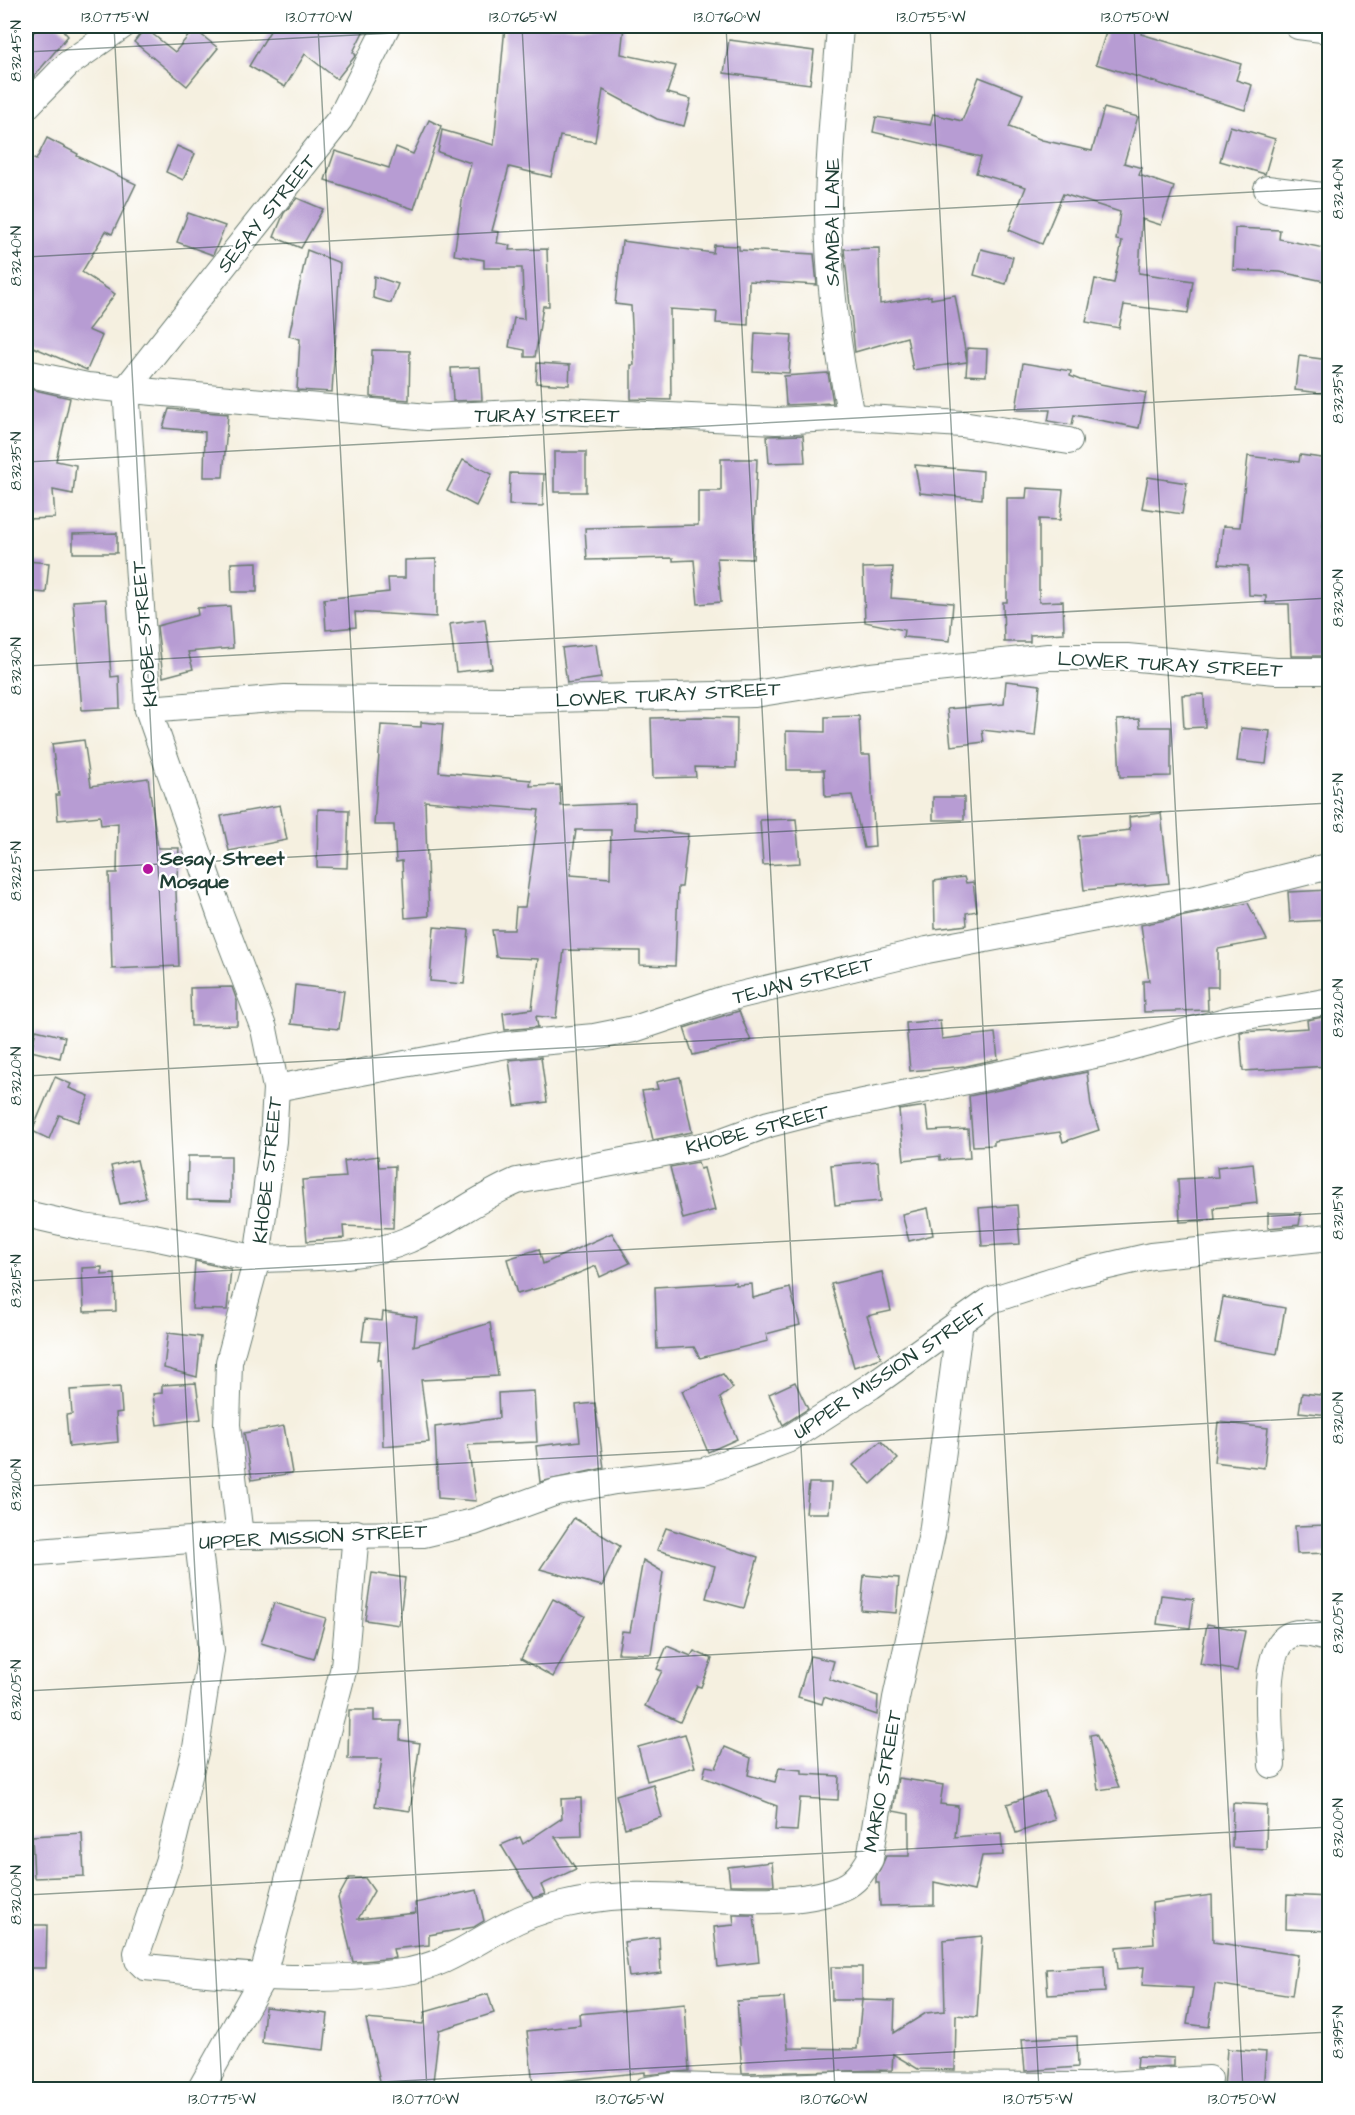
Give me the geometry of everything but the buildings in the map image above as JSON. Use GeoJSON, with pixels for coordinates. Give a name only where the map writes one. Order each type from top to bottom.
{"type":"FeatureCollection","features":[{"type":"Feature","properties":{"kind":"street"},"geometry":{"type":"LineString","coordinates":[[26,107],[68,64],[122,26]]}},
{"type":"Feature","properties":{"kind":"street","name":"SESAY STREET"},"geometry":{"type":"LineString","coordinates":[[126,389],[340,119],[387,26]]}},
{"type":"Feature","properties":{"kind":"street","name":"SAMBA LANE"},"geometry":{"type":"LineString","coordinates":[[840,26],[828,210],[835,335],[851,417]]}},
{"type":"Feature","properties":{"kind":"street"},"geometry":{"type":"LineString","coordinates":[[1298,26],[1329,30]]}},
{"type":"Feature","properties":{"kind":"street"},"geometry":{"type":"LineString","coordinates":[[1267,189],[1329,197]]}},
{"type":"Feature","properties":{"kind":"street","name":"TURAY STREET"},"geometry":{"type":"LineString","coordinates":[[26,372],[87,386],[428,417],[562,411],[776,421],[851,417],[962,423],[1069,441]]}},
{"type":"Feature","properties":{"kind":"street","name":"KHOBE STREET"},"geometry":{"type":"LineString","coordinates":[[126,389],[148,709],[220,914],[264,1029],[276,1088],[273,1141],[257,1259],[328,1256],[406,1241],[462,1211],[489,1193],[517,1181],[717,1143],[769,1124],[824,1110],[1119,1050],[1236,1018],[1329,1000]]}},
{"type":"Feature","properties":{"kind":"street","name":"LOWER TURAY STREET"},"geometry":{"type":"LineString","coordinates":[[148,709],[285,698],[512,700],[755,694],[862,677],[1048,657],[1127,657],[1276,670],[1329,671]]}},
{"type":"Feature","properties":{"kind":"street","name":"TEJAN STREET"},"geometry":{"type":"LineString","coordinates":[[276,1088],[507,1046],[614,1033],[724,999],[927,950],[1201,898],[1329,866]]}},
{"type":"Feature","properties":{"kind":"street"},"geometry":{"type":"LineString","coordinates":[[26,1214],[83,1227],[149,1236],[257,1259],[229,1362],[227,1425],[240,1536]]}},
{"type":"Feature","properties":{"kind":"street","name":"UPPER MISSION STREET"},"geometry":{"type":"LineString","coordinates":[[26,1552],[198,1541],[240,1536],[423,1534],[474,1522],[556,1492],[615,1481],[704,1471],[743,1459],[787,1440],[871,1386],[991,1300],[1069,1275],[1151,1256],[1329,1237]]}},
{"type":"Feature","properties":{"kind":"street","name":"MARIO STREET"},"geometry":{"type":"LineString","coordinates":[[198,1541],[211,1650],[196,1748],[168,1862],[137,1953],[138,1960],[145,1967],[262,1979],[344,1978],[404,1972],[449,1960],[504,1926],[575,1902],[660,1894],[770,1899],[843,1887],[860,1876],[870,1859],[896,1698],[932,1534],[960,1321]]}},
{"type":"Feature","properties":{"kind":"street"},"geometry":{"type":"LineString","coordinates":[[200,2090],[262,1979],[344,1667],[356,1533]]}},
{"type":"Feature","properties":{"kind":"street"},"geometry":{"type":"LineString","coordinates":[[1272,1766],[1269,1689],[1272,1660],[1281,1643],[1292,1634],[1311,1634],[1329,1639]]}},
{"type":"Feature","properties":{"kind":"street"},"geometry":{"type":"LineString","coordinates":[[646,2090],[673,2086],[752,2088],[1089,2086],[1209,2079]]}},
{"type":"Feature","properties":{"kind":"place","name":"Sesay Street Mosque"},"geometry":{"type":"Point","coordinates":[148,869]}}]}
